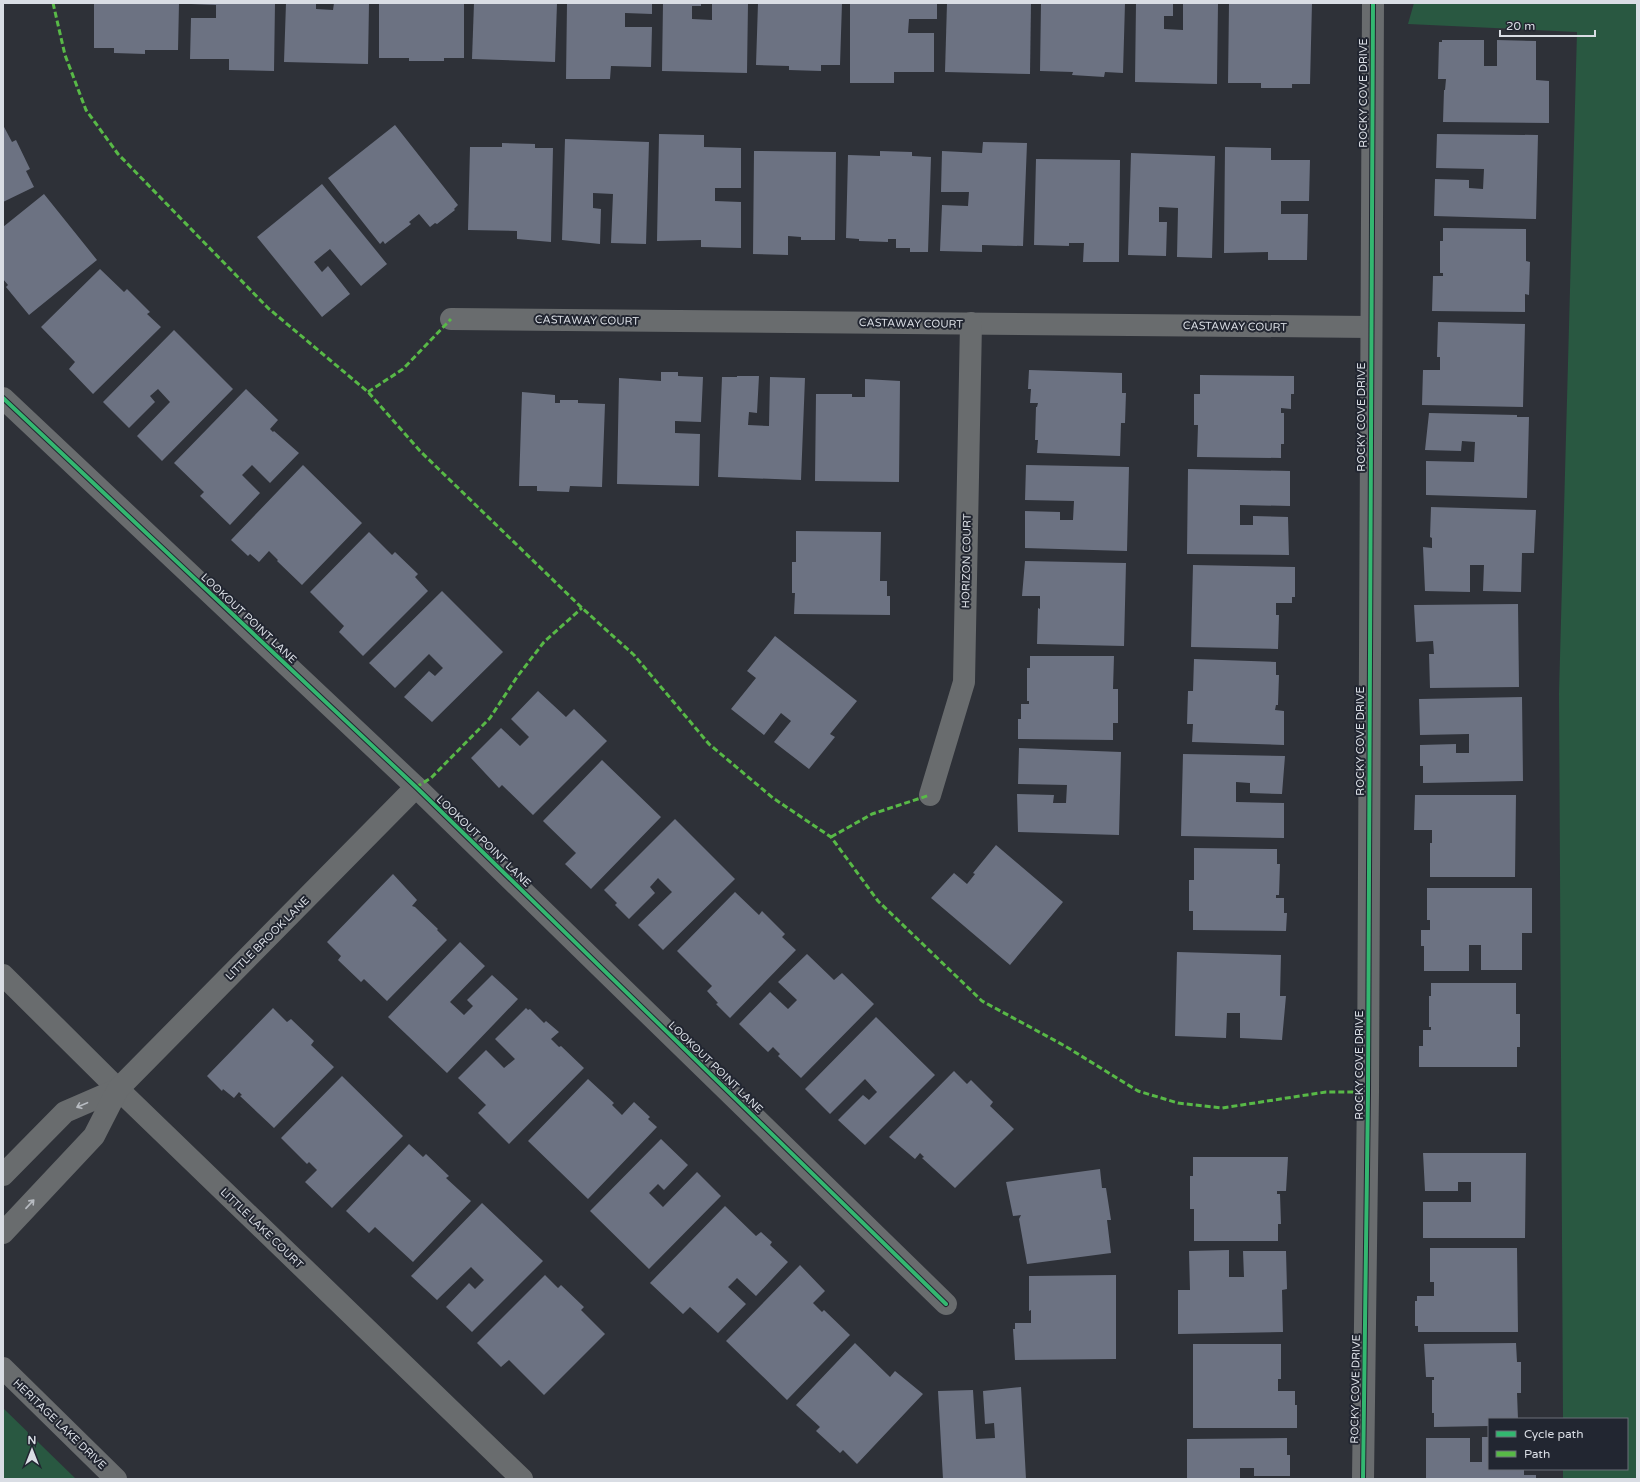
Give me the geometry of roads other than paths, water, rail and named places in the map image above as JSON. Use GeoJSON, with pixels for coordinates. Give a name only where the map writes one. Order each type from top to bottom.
{"type":"FeatureCollection","features":[{"type":"Feature","properties":{"kind":"street","name":"ROCKY COVE DRIVE"},"geometry":{"type":"LineString","coordinates":[[1363,1479],[1368,1092],[1373,3]]}},
{"type":"Feature","properties":{"kind":"street","name":"CASTAWAY COURT"},"geometry":{"type":"LineString","coordinates":[[451,318],[1371,328]]}},
{"type":"Feature","properties":{"kind":"street","name":"HORIZON COURT"},"geometry":{"type":"LineString","coordinates":[[930,795],[964,682],[971,323]]}},
{"type":"Feature","properties":{"kind":"street","name":"LOOKOUT POINT LANE"},"geometry":{"type":"LineString","coordinates":[[3,398],[416,787],[946,1304]]}},
{"type":"Feature","properties":{"kind":"street","name":"LITTLE BROOK LANE"},"geometry":{"type":"LineString","coordinates":[[3,1233],[94,1136],[118,1089],[416,787]]}},
{"type":"Feature","properties":{"kind":"street","name":"LITTLE LAKE COURT"},"geometry":{"type":"LineString","coordinates":[[3,975],[118,1089],[522,1479]]}},
{"type":"Feature","properties":{"kind":"street","name":"LITTLE BROOK LANE"},"geometry":{"type":"LineString","coordinates":[[3,1175],[65,1112],[118,1089]]}},
{"type":"Feature","properties":{"kind":"street","name":"HERITAGE LAKE DRIVE"},"geometry":{"type":"LineString","coordinates":[[3,1368],[116,1479]]}}]}
